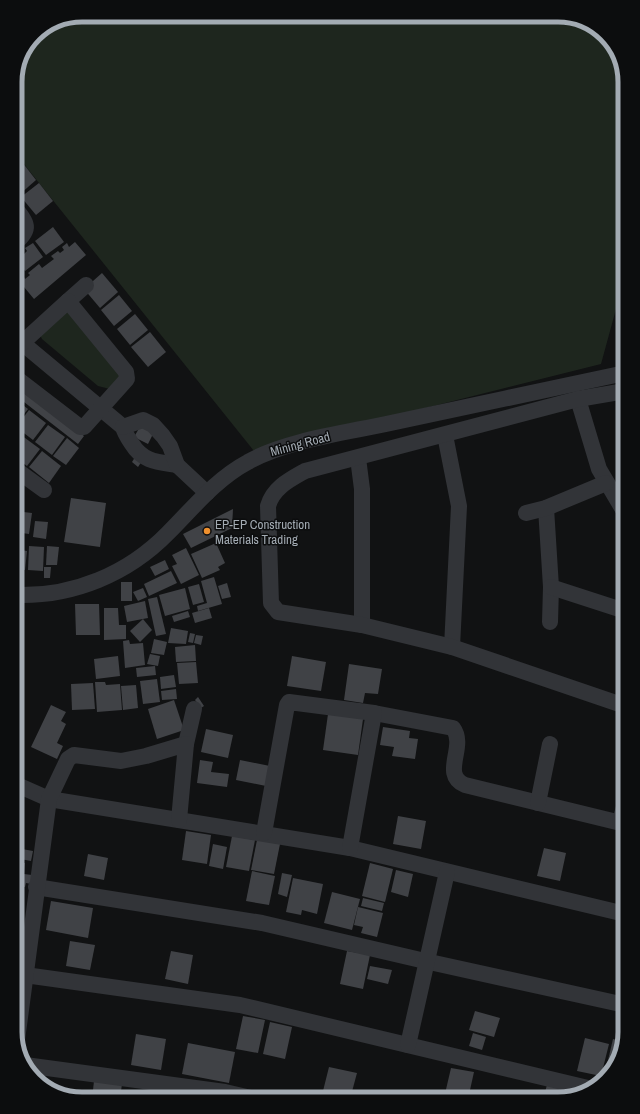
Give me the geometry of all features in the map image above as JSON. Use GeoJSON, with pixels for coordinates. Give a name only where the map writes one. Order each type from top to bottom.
{"type":"FeatureCollection","features":[{"type":"Feature","properties":{"kind":"street"},"geometry":{"type":"LineString","coordinates":[[22,216],[25,220],[27,228],[22,238]]}},
{"type":"Feature","properties":{"kind":"street"},"geometry":{"type":"LineString","coordinates":[[22,338],[86,285]]}},
{"type":"Feature","properties":{"kind":"street"},"geometry":{"type":"LineString","coordinates":[[22,382],[80,427],[87,425],[127,379],[127,375],[68,301]]}},
{"type":"Feature","properties":{"kind":"street"},"geometry":{"type":"LineString","coordinates":[[22,342],[123,427],[124,432],[137,452],[145,458],[155,462],[177,465]]}},
{"type":"Feature","properties":{"kind":"street","name":"Mining Road"},"geometry":{"type":"LineString","coordinates":[[22,595],[38,596],[68,591],[95,582],[124,568],[143,556],[167,535],[225,476],[247,462],[266,453],[332,435],[618,374]]}},
{"type":"Feature","properties":{"kind":"street"},"geometry":{"type":"LineString","coordinates":[[618,392],[578,400],[305,471],[286,482],[271,495],[268,506],[271,603],[274,609],[278,612],[362,625],[452,647],[618,704]]}},
{"type":"Feature","properties":{"kind":"street"},"geometry":{"type":"LineString","coordinates":[[578,400],[598,469],[618,502]]}},
{"type":"Feature","properties":{"kind":"street"},"geometry":{"type":"LineString","coordinates":[[123,427],[143,420],[152,425],[170,446],[177,465],[207,494]]}},
{"type":"Feature","properties":{"kind":"street"},"geometry":{"type":"LineString","coordinates":[[445,435],[459,506],[452,647]]}},
{"type":"Feature","properties":{"kind":"street"},"geometry":{"type":"LineString","coordinates":[[358,458],[362,489],[362,625]]}},
{"type":"Feature","properties":{"kind":"street"},"geometry":{"type":"LineString","coordinates":[[22,474],[44,490]]}},
{"type":"Feature","properties":{"kind":"street"},"geometry":{"type":"LineString","coordinates":[[526,513],[546,508],[606,483]]}},
{"type":"Feature","properties":{"kind":"street"},"geometry":{"type":"LineString","coordinates":[[546,508],[551,587],[550,622]]}},
{"type":"Feature","properties":{"kind":"street"},"geometry":{"type":"LineString","coordinates":[[551,587],[618,609]]}},
{"type":"Feature","properties":{"kind":"street"},"geometry":{"type":"LineString","coordinates":[[264,833],[287,705],[290,702],[374,713],[453,728],[458,738],[454,776],[457,782],[465,786],[618,822]]}},
{"type":"Feature","properties":{"kind":"street"},"geometry":{"type":"LineString","coordinates":[[179,820],[186,744],[194,708]]}},
{"type":"Feature","properties":{"kind":"street"},"geometry":{"type":"LineString","coordinates":[[350,848],[374,713]]}},
{"type":"Feature","properties":{"kind":"street"},"geometry":{"type":"LineString","coordinates":[[22,999],[49,798],[71,755],[121,761],[146,756],[186,744]]}},
{"type":"Feature","properties":{"kind":"street"},"geometry":{"type":"LineString","coordinates":[[538,803],[550,744]]}},
{"type":"Feature","properties":{"kind":"street"},"geometry":{"type":"LineString","coordinates":[[22,787],[49,798],[350,848],[618,912]]}},
{"type":"Feature","properties":{"kind":"street"},"geometry":{"type":"LineString","coordinates":[[408,1045],[425,961],[447,872]]}},
{"type":"Feature","properties":{"kind":"street"},"geometry":{"type":"LineString","coordinates":[[36,887],[262,923],[618,1003]]}},
{"type":"Feature","properties":{"kind":"street"},"geometry":{"type":"LineString","coordinates":[[25,975],[240,1005],[583,1087]]}},
{"type":"Feature","properties":{"kind":"street"},"geometry":{"type":"LineString","coordinates":[[32,1066],[225,1092]]}},
{"type":"Feature","properties":{"kind":"shaded area"},"geometry":{"type":"Polygon","coordinates":[[[82,22],[562,22],[578,25],[592,32],[603,42],[612,55],[616,66],[618,82],[618,302],[601,364],[254,451],[22,162],[22,78],[28,55],[34,45],[48,32],[70,23],[82,22]]]}},
{"type":"Feature","properties":{"kind":"shaded area"},"geometry":{"type":"Polygon","coordinates":[[[67,311],[125,375],[110,389],[98,386],[42,339],[40,335],[67,311]]]}},
{"type":"Feature","properties":{"kind":"building"},"geometry":{"type":"Polygon","coordinates":[[[22,162],[36,180],[22,192],[22,162]]]}},
{"type":"Feature","properties":{"kind":"building"},"geometry":{"type":"Polygon","coordinates":[[[39,183],[53,201],[36,215],[22,196],[39,183]]]}},
{"type":"Feature","properties":{"kind":"building"},"geometry":{"type":"Polygon","coordinates":[[[53,227],[64,242],[46,255],[35,241],[53,227]]]}},
{"type":"Feature","properties":{"kind":"building"},"geometry":{"type":"Polygon","coordinates":[[[75,242],[86,255],[34,299],[22,285],[22,279],[24,277],[25,279],[30,275],[28,273],[39,264],[42,268],[54,259],[51,256],[58,251],[60,253],[64,250],[62,247],[67,243],[69,247],[75,242]]]}},
{"type":"Feature","properties":{"kind":"building"},"geometry":{"type":"Polygon","coordinates":[[[33,243],[43,257],[25,271],[22,267],[22,254],[23,255],[27,251],[25,248],[33,243]]]}},
{"type":"Feature","properties":{"kind":"building"},"geometry":{"type":"Polygon","coordinates":[[[102,273],[118,292],[100,308],[84,289],[102,273]]]}},
{"type":"Feature","properties":{"kind":"building"},"geometry":{"type":"Polygon","coordinates":[[[119,295],[132,311],[114,326],[101,310],[119,295]]]}},
{"type":"Feature","properties":{"kind":"building"},"geometry":{"type":"Polygon","coordinates":[[[135,314],[148,330],[130,345],[117,329],[135,314]]]}},
{"type":"Feature","properties":{"kind":"building"},"geometry":{"type":"Polygon","coordinates":[[[150,332],[166,352],[148,367],[131,347],[150,332]]]}},
{"type":"Feature","properties":{"kind":"building"},"geometry":{"type":"Polygon","coordinates":[[[22,388],[84,436],[78,444],[22,400],[22,388]]]}},
{"type":"Feature","properties":{"kind":"building"},"geometry":{"type":"Polygon","coordinates":[[[22,404],[28,409],[22,417],[22,404]]]}},
{"type":"Feature","properties":{"kind":"building"},"geometry":{"type":"Polygon","coordinates":[[[29,410],[46,423],[33,440],[22,432],[22,419],[29,410]]]}},
{"type":"Feature","properties":{"kind":"building"},"geometry":{"type":"Polygon","coordinates":[[[48,425],[65,437],[52,455],[35,442],[48,425]]]}},
{"type":"Feature","properties":{"kind":"building"},"geometry":{"type":"Polygon","coordinates":[[[141,425],[154,432],[148,444],[134,437],[141,425]]]}},
{"type":"Feature","properties":{"kind":"building"},"geometry":{"type":"Polygon","coordinates":[[[22,436],[40,449],[27,466],[22,462],[22,436]]]}},
{"type":"Feature","properties":{"kind":"building"},"geometry":{"type":"Polygon","coordinates":[[[67,438],[79,448],[66,465],[53,456],[67,438]]]}},
{"type":"Feature","properties":{"kind":"building"},"geometry":{"type":"Polygon","coordinates":[[[42,451],[61,466],[49,483],[29,467],[42,451]]]}},
{"type":"Feature","properties":{"kind":"building"},"geometry":{"type":"Polygon","coordinates":[[[137,454],[144,458],[138,467],[132,462],[137,454]]]}},
{"type":"Feature","properties":{"kind":"building"},"geometry":{"type":"Polygon","coordinates":[[[22,492],[24,492],[23,504],[22,492]]]}},
{"type":"Feature","properties":{"kind":"building"},"geometry":{"type":"Polygon","coordinates":[[[71,498],[106,503],[100,547],[64,542],[71,498]]]}},
{"type":"Feature","properties":{"kind":"building","name":"EP-EP Construction Materials Trading"},"geometry":{"type":"Polygon","coordinates":[[[233,509],[232,528],[191,548],[183,534],[233,509]]]}},
{"type":"Feature","properties":{"kind":"building"},"geometry":{"type":"Polygon","coordinates":[[[22,512],[32,513],[29,534],[22,533],[22,512]]]}},
{"type":"Feature","properties":{"kind":"building"},"geometry":{"type":"Polygon","coordinates":[[[35,521],[48,522],[46,539],[33,537],[35,521]]]}},
{"type":"Feature","properties":{"kind":"building"},"geometry":{"type":"Polygon","coordinates":[[[216,543],[225,563],[218,567],[220,570],[202,578],[191,554],[216,543]]]}},
{"type":"Feature","properties":{"kind":"building"},"geometry":{"type":"Polygon","coordinates":[[[29,546],[44,547],[43,571],[28,570],[29,546]]]}},
{"type":"Feature","properties":{"kind":"building"},"geometry":{"type":"Polygon","coordinates":[[[47,546],[59,547],[57,565],[46,565],[47,546]]]}},
{"type":"Feature","properties":{"kind":"building"},"geometry":{"type":"Polygon","coordinates":[[[186,548],[199,575],[181,584],[172,566],[177,564],[172,555],[186,548]]]}},
{"type":"Feature","properties":{"kind":"building"},"geometry":{"type":"Polygon","coordinates":[[[22,550],[27,551],[25,570],[22,570],[22,550]]]}},
{"type":"Feature","properties":{"kind":"building"},"geometry":{"type":"Polygon","coordinates":[[[165,560],[169,569],[155,576],[150,567],[165,560]]]}},
{"type":"Feature","properties":{"kind":"building"},"geometry":{"type":"Polygon","coordinates":[[[44,567],[51,567],[50,578],[44,578],[44,567]]]}},
{"type":"Feature","properties":{"kind":"building"},"geometry":{"type":"Polygon","coordinates":[[[171,571],[177,583],[149,596],[144,584],[171,571]]]}},
{"type":"Feature","properties":{"kind":"building"},"geometry":{"type":"Polygon","coordinates":[[[214,577],[222,604],[198,611],[197,606],[207,603],[201,581],[214,577]]]}},
{"type":"Feature","properties":{"kind":"building"},"geometry":{"type":"Polygon","coordinates":[[[121,582],[132,582],[132,601],[121,601],[121,582]]]}},
{"type":"Feature","properties":{"kind":"building"},"geometry":{"type":"Polygon","coordinates":[[[227,583],[231,597],[222,599],[218,586],[227,583]]]}},
{"type":"Feature","properties":{"kind":"building"},"geometry":{"type":"Polygon","coordinates":[[[199,584],[204,602],[193,605],[188,587],[199,584]]]}},
{"type":"Feature","properties":{"kind":"building"},"geometry":{"type":"Polygon","coordinates":[[[143,588],[147,597],[138,601],[133,592],[143,588]]]}},
{"type":"Feature","properties":{"kind":"building"},"geometry":{"type":"Polygon","coordinates":[[[185,588],[190,609],[165,616],[159,595],[185,588]]]}},
{"type":"Feature","properties":{"kind":"building"},"geometry":{"type":"Polygon","coordinates":[[[157,597],[166,634],[156,636],[148,599],[157,597]]]}},
{"type":"Feature","properties":{"kind":"building"},"geometry":{"type":"Polygon","coordinates":[[[145,601],[148,618],[127,622],[124,606],[145,601]]]}},
{"type":"Feature","properties":{"kind":"building"},"geometry":{"type":"Polygon","coordinates":[[[75,604],[99,604],[100,635],[76,635],[75,604]]]}},
{"type":"Feature","properties":{"kind":"building"},"geometry":{"type":"Polygon","coordinates":[[[104,608],[118,608],[119,625],[126,625],[126,639],[104,640],[104,608]]]}},
{"type":"Feature","properties":{"kind":"building"},"geometry":{"type":"Polygon","coordinates":[[[209,608],[212,618],[195,623],[192,613],[209,608]]]}},
{"type":"Feature","properties":{"kind":"building"},"geometry":{"type":"Polygon","coordinates":[[[188,611],[190,617],[174,622],[172,616],[188,611]]]}},
{"type":"Feature","properties":{"kind":"building"},"geometry":{"type":"Polygon","coordinates":[[[143,619],[152,630],[140,642],[130,631],[143,619]]]}},
{"type":"Feature","properties":{"kind":"building"},"geometry":{"type":"Polygon","coordinates":[[[171,628],[188,631],[186,644],[168,643],[171,628]]]}},
{"type":"Feature","properties":{"kind":"building"},"geometry":{"type":"Polygon","coordinates":[[[190,633],[195,634],[193,643],[188,642],[190,633]]]}},
{"type":"Feature","properties":{"kind":"building"},"geometry":{"type":"Polygon","coordinates":[[[196,635],[203,636],[201,645],[194,643],[196,635]]]}},
{"type":"Feature","properties":{"kind":"building"},"geometry":{"type":"Polygon","coordinates":[[[154,639],[167,642],[164,655],[151,653],[154,639]]]}},
{"type":"Feature","properties":{"kind":"building"},"geometry":{"type":"Polygon","coordinates":[[[129,640],[130,644],[143,643],[145,665],[125,668],[123,641],[129,640]]]}},
{"type":"Feature","properties":{"kind":"building"},"geometry":{"type":"Polygon","coordinates":[[[195,645],[196,661],[176,662],[175,647],[195,645]]]}},
{"type":"Feature","properties":{"kind":"building"},"geometry":{"type":"Polygon","coordinates":[[[150,654],[160,656],[158,666],[147,664],[150,654]]]}},
{"type":"Feature","properties":{"kind":"building"},"geometry":{"type":"Polygon","coordinates":[[[118,656],[120,676],[96,679],[94,659],[118,656]]]}},
{"type":"Feature","properties":{"kind":"building"},"geometry":{"type":"Polygon","coordinates":[[[292,656],[326,662],[321,691],[287,686],[292,656]]]}},
{"type":"Feature","properties":{"kind":"building"},"geometry":{"type":"Polygon","coordinates":[[[196,662],[198,683],[179,684],[177,663],[196,662]]]}},
{"type":"Feature","properties":{"kind":"building"},"geometry":{"type":"Polygon","coordinates":[[[349,664],[382,669],[378,694],[365,693],[363,703],[344,700],[349,664]]]}},
{"type":"Feature","properties":{"kind":"building"},"geometry":{"type":"Polygon","coordinates":[[[155,666],[156,675],[137,677],[136,668],[155,666]]]}},
{"type":"Feature","properties":{"kind":"building"},"geometry":{"type":"Polygon","coordinates":[[[174,675],[176,687],[161,689],[160,677],[174,675]]]}},
{"type":"Feature","properties":{"kind":"building"},"geometry":{"type":"Polygon","coordinates":[[[157,679],[160,702],[143,704],[140,681],[157,679]]]}},
{"type":"Feature","properties":{"kind":"building"},"geometry":{"type":"Polygon","coordinates":[[[95,682],[105,682],[106,685],[120,684],[122,710],[97,712],[95,682]]]}},
{"type":"Feature","properties":{"kind":"building"},"geometry":{"type":"Polygon","coordinates":[[[93,683],[95,709],[72,710],[71,684],[93,683]]]}},
{"type":"Feature","properties":{"kind":"building"},"geometry":{"type":"Polygon","coordinates":[[[136,685],[138,708],[123,710],[121,686],[136,685]]]}},
{"type":"Feature","properties":{"kind":"building"},"geometry":{"type":"Polygon","coordinates":[[[176,689],[177,699],[162,700],[161,691],[176,689]]]}},
{"type":"Feature","properties":{"kind":"building"},"geometry":{"type":"Polygon","coordinates":[[[198,697],[204,706],[201,708],[195,700],[198,697]]]}},
{"type":"Feature","properties":{"kind":"building"},"geometry":{"type":"Polygon","coordinates":[[[174,700],[184,730],[157,739],[148,709],[174,700]]]}},
{"type":"Feature","properties":{"kind":"building"},"geometry":{"type":"Polygon","coordinates":[[[51,705],[66,712],[61,721],[66,724],[57,743],[63,746],[57,759],[31,747],[51,705]]]}},
{"type":"Feature","properties":{"kind":"building"},"geometry":{"type":"Polygon","coordinates":[[[328,714],[363,719],[358,755],[323,750],[328,714]]]}},
{"type":"Feature","properties":{"kind":"building"},"geometry":{"type":"Polygon","coordinates":[[[383,727],[410,731],[409,738],[418,739],[415,759],[392,756],[394,747],[380,745],[383,727]]]}},
{"type":"Feature","properties":{"kind":"building"},"geometry":{"type":"Polygon","coordinates":[[[206,729],[233,735],[228,758],[201,752],[206,729]]]}},
{"type":"Feature","properties":{"kind":"building"},"geometry":{"type":"Polygon","coordinates":[[[200,760],[213,762],[211,772],[229,774],[227,787],[197,783],[200,760]]]}},
{"type":"Feature","properties":{"kind":"building"},"geometry":{"type":"Polygon","coordinates":[[[240,760],[270,766],[266,786],[236,780],[240,760]]]}},
{"type":"Feature","properties":{"kind":"building"},"geometry":{"type":"Polygon","coordinates":[[[398,816],[426,821],[421,849],[393,844],[398,816]]]}},
{"type":"Feature","properties":{"kind":"building"},"geometry":{"type":"Polygon","coordinates":[[[186,831],[211,835],[207,864],[182,860],[186,831]]]}},
{"type":"Feature","properties":{"kind":"building"},"geometry":{"type":"Polygon","coordinates":[[[232,836],[255,840],[249,871],[226,867],[232,836]]]}},
{"type":"Feature","properties":{"kind":"building"},"geometry":{"type":"Polygon","coordinates":[[[257,840],[280,844],[274,874],[251,870],[257,840]]]}},
{"type":"Feature","properties":{"kind":"building"},"geometry":{"type":"Polygon","coordinates":[[[213,844],[227,847],[223,869],[209,866],[213,844]]]}},
{"type":"Feature","properties":{"kind":"building"},"geometry":{"type":"Polygon","coordinates":[[[544,848],[566,853],[560,881],[537,876],[544,848]]]}},
{"type":"Feature","properties":{"kind":"building"},"geometry":{"type":"Polygon","coordinates":[[[22,849],[33,851],[31,861],[22,859],[22,849]]]}},
{"type":"Feature","properties":{"kind":"building"},"geometry":{"type":"Polygon","coordinates":[[[88,854],[108,858],[104,880],[84,876],[88,854]]]}},
{"type":"Feature","properties":{"kind":"building"},"geometry":{"type":"Polygon","coordinates":[[[22,863],[25,863],[24,874],[32,875],[31,884],[26,883],[25,887],[22,887],[22,863]]]}},
{"type":"Feature","properties":{"kind":"building"},"geometry":{"type":"Polygon","coordinates":[[[370,863],[393,869],[385,902],[362,896],[370,863]]]}},
{"type":"Feature","properties":{"kind":"building"},"geometry":{"type":"Polygon","coordinates":[[[396,870],[413,874],[408,897],[391,892],[396,870]]]}},
{"type":"Feature","properties":{"kind":"building"},"geometry":{"type":"Polygon","coordinates":[[[252,871],[275,876],[269,905],[246,901],[252,871]]]}},
{"type":"Feature","properties":{"kind":"building"},"geometry":{"type":"Polygon","coordinates":[[[282,873],[292,875],[287,897],[278,894],[282,873]]]}},
{"type":"Feature","properties":{"kind":"building"},"geometry":{"type":"Polygon","coordinates":[[[293,878],[323,884],[317,914],[302,910],[301,915],[286,912],[293,878]]]}},
{"type":"Feature","properties":{"kind":"building"},"geometry":{"type":"Polygon","coordinates":[[[22,889],[24,889],[22,902],[22,889]]]}},
{"type":"Feature","properties":{"kind":"building"},"geometry":{"type":"Polygon","coordinates":[[[332,892],[360,899],[352,930],[324,923],[332,892]]]}},
{"type":"Feature","properties":{"kind":"building"},"geometry":{"type":"Polygon","coordinates":[[[363,898],[384,903],[382,911],[361,906],[363,898]]]}},
{"type":"Feature","properties":{"kind":"building"},"geometry":{"type":"Polygon","coordinates":[[[51,901],[93,908],[88,938],[46,930],[51,901]]]}},
{"type":"Feature","properties":{"kind":"building"},"geometry":{"type":"Polygon","coordinates":[[[358,907],[383,913],[377,937],[361,933],[363,927],[354,925],[358,907]]]}},
{"type":"Feature","properties":{"kind":"building"},"geometry":{"type":"Polygon","coordinates":[[[70,941],[95,945],[90,970],[66,966],[70,941]]]}},
{"type":"Feature","properties":{"kind":"building"},"geometry":{"type":"Polygon","coordinates":[[[171,951],[193,955],[188,984],[165,979],[171,951]]]}},
{"type":"Feature","properties":{"kind":"building"},"geometry":{"type":"Polygon","coordinates":[[[347,951],[370,955],[363,989],[340,984],[347,951]]]}},
{"type":"Feature","properties":{"kind":"building"},"geometry":{"type":"Polygon","coordinates":[[[370,966],[392,970],[388,984],[367,979],[370,966]]]}},
{"type":"Feature","properties":{"kind":"building"},"geometry":{"type":"Polygon","coordinates":[[[475,1011],[500,1018],[494,1037],[469,1030],[475,1011]]]}},
{"type":"Feature","properties":{"kind":"building"},"geometry":{"type":"Polygon","coordinates":[[[243,1016],[265,1020],[258,1053],[236,1049],[243,1016]]]}},
{"type":"Feature","properties":{"kind":"building"},"geometry":{"type":"Polygon","coordinates":[[[270,1022],[292,1027],[285,1059],[263,1054],[270,1022]]]}},
{"type":"Feature","properties":{"kind":"building"},"geometry":{"type":"Polygon","coordinates":[[[473,1033],[486,1037],[482,1050],[469,1046],[473,1033]]]}},
{"type":"Feature","properties":{"kind":"building"},"geometry":{"type":"Polygon","coordinates":[[[136,1034],[166,1039],[161,1070],[131,1065],[136,1034]]]}},
{"type":"Feature","properties":{"kind":"building"},"geometry":{"type":"Polygon","coordinates":[[[585,1038],[609,1044],[602,1073],[599,1076],[577,1071],[585,1038]]]}},
{"type":"Feature","properties":{"kind":"building"},"geometry":{"type":"Polygon","coordinates":[[[613,1039],[617,1040],[615,1052],[606,1068],[613,1039]]]}},
{"type":"Feature","properties":{"kind":"building"},"geometry":{"type":"Polygon","coordinates":[[[188,1043],[235,1052],[229,1083],[182,1074],[188,1043]]]}},
{"type":"Feature","properties":{"kind":"building"},"geometry":{"type":"Polygon","coordinates":[[[329,1067],[357,1073],[352,1092],[323,1092],[329,1067]]]}},
{"type":"Feature","properties":{"kind":"building"},"geometry":{"type":"Polygon","coordinates":[[[451,1068],[474,1072],[470,1092],[445,1092],[451,1068]]]}},
{"type":"Feature","properties":{"kind":"building"},"geometry":{"type":"Polygon","coordinates":[[[94,1081],[122,1084],[121,1092],[93,1092],[94,1081]]]}},
{"type":"Feature","properties":{"kind":"building"},"geometry":{"type":"Polygon","coordinates":[[[547,1085],[572,1090],[558,1092],[545,1092],[547,1085]]]}},
{"type":"Feature","properties":{"kind":"place","name":"EP-EP Construction Materials Trading"},"geometry":{"type":"Point","coordinates":[207,531]}}]}
